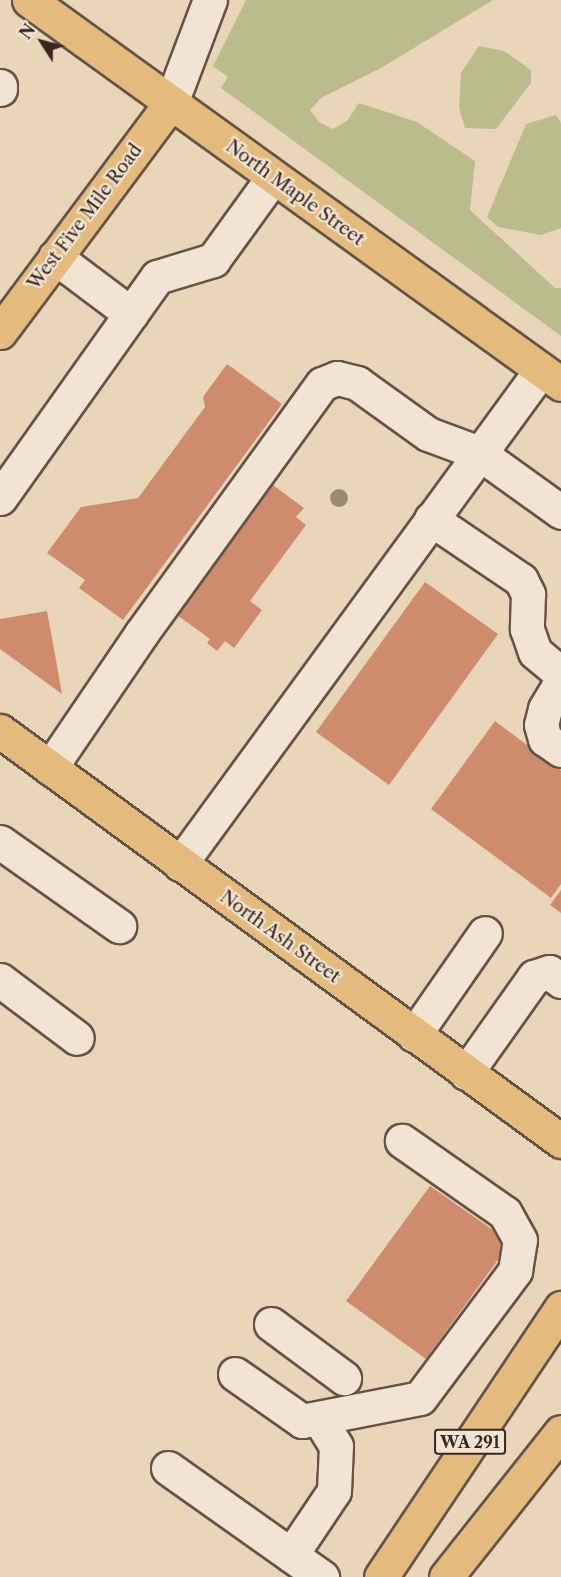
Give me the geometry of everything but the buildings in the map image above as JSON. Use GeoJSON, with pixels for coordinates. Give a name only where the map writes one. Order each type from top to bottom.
{"type":"FeatureCollection","features":[{"type":"Feature","properties":{"kind":"main road","name":"North Maple Street"},"geometry":{"type":"LineString","coordinates":[[29,0],[551,377]]}},
{"type":"Feature","properties":{"kind":"main road","name":"West Five Mile Road"},"geometry":{"type":"LineString","coordinates":[[5,315],[55,257],[171,103]]}},
{"type":"Feature","properties":{"kind":"main road","name":"North Ash Street"},"geometry":{"type":"LineString","coordinates":[[0,731],[561,1141]]}},
{"type":"Feature","properties":{"kind":"main road","name":"WA 291"},"geometry":{"type":"LineString","coordinates":[[381,1577],[561,1308]]}},
{"type":"Feature","properties":{"kind":"main road"},"geometry":{"type":"LineString","coordinates":[[446,1577],[561,1432]]}},
{"type":"Feature","properties":{"kind":"lane"},"geometry":{"type":"LineString","coordinates":[[171,103],[210,0]]}},
{"type":"Feature","properties":{"kind":"lane"},"geometry":{"type":"LineString","coordinates":[[0,498],[157,277],[213,260],[273,177]]}},
{"type":"Feature","properties":{"kind":"lane"},"geometry":{"type":"LineString","coordinates":[[55,257],[131,314]]}},
{"type":"Feature","properties":{"kind":"lane"},"geometry":{"type":"LineString","coordinates":[[180,864],[479,453],[551,377]]}},
{"type":"Feature","properties":{"kind":"lane"},"geometry":{"type":"LineString","coordinates":[[50,768],[141,633],[322,384],[338,378],[357,383],[428,434],[479,453],[561,512]]}},
{"type":"Feature","properties":{"kind":"lane"},"geometry":{"type":"LineString","coordinates":[[431,519],[520,580],[528,594],[527,629],[535,652],[561,674]]}},
{"type":"Feature","properties":{"kind":"lane"},"geometry":{"type":"LineString","coordinates":[[561,682],[545,709],[541,725],[545,739],[561,750]]}},
{"type":"Feature","properties":{"kind":"lane"},"geometry":{"type":"LineString","coordinates":[[0,842],[119,926]]}},
{"type":"Feature","properties":{"kind":"lane"},"geometry":{"type":"LineString","coordinates":[[414,1035],[485,933]]}},
{"type":"Feature","properties":{"kind":"lane"},"geometry":{"type":"LineString","coordinates":[[466,1073],[534,977],[549,972],[561,981]]}},
{"type":"Feature","properties":{"kind":"lane"},"geometry":{"type":"LineString","coordinates":[[0,980],[77,1038]]}},
{"type":"Feature","properties":{"kind":"lane"},"geometry":{"type":"LineString","coordinates":[[236,1374],[302,1421],[420,1398],[515,1271],[520,1240],[505,1213],[402,1141]]}},
{"type":"Feature","properties":{"kind":"lane"},"geometry":{"type":"LineString","coordinates":[[272,1324],[344,1378]]}},
{"type":"Feature","properties":{"kind":"lane"},"geometry":{"type":"LineString","coordinates":[[291,1555],[334,1491],[336,1446],[318,1419]]}},
{"type":"Feature","properties":{"kind":"lane"},"geometry":{"type":"LineString","coordinates":[[168,1468],[322,1577]]}},
{"type":"Feature","properties":{"kind":"green space"},"geometry":{"type":"Polygon","coordinates":[[[246,0],[493,0],[381,68],[321,98],[310,110],[319,122],[333,129],[347,121],[359,103],[417,122],[475,161],[470,210],[555,288],[561,288],[561,336],[221,88],[228,77],[213,66],[246,0]]]}},
{"type":"Feature","properties":{"kind":"green space"},"geometry":{"type":"Polygon","coordinates":[[[479,46],[504,51],[531,70],[531,83],[496,129],[465,128],[459,108],[461,73],[479,46]]]}},
{"type":"Feature","properties":{"kind":"green space"},"geometry":{"type":"Polygon","coordinates":[[[556,115],[561,123],[561,228],[541,235],[498,227],[487,217],[526,124],[556,115]]]}}]}
